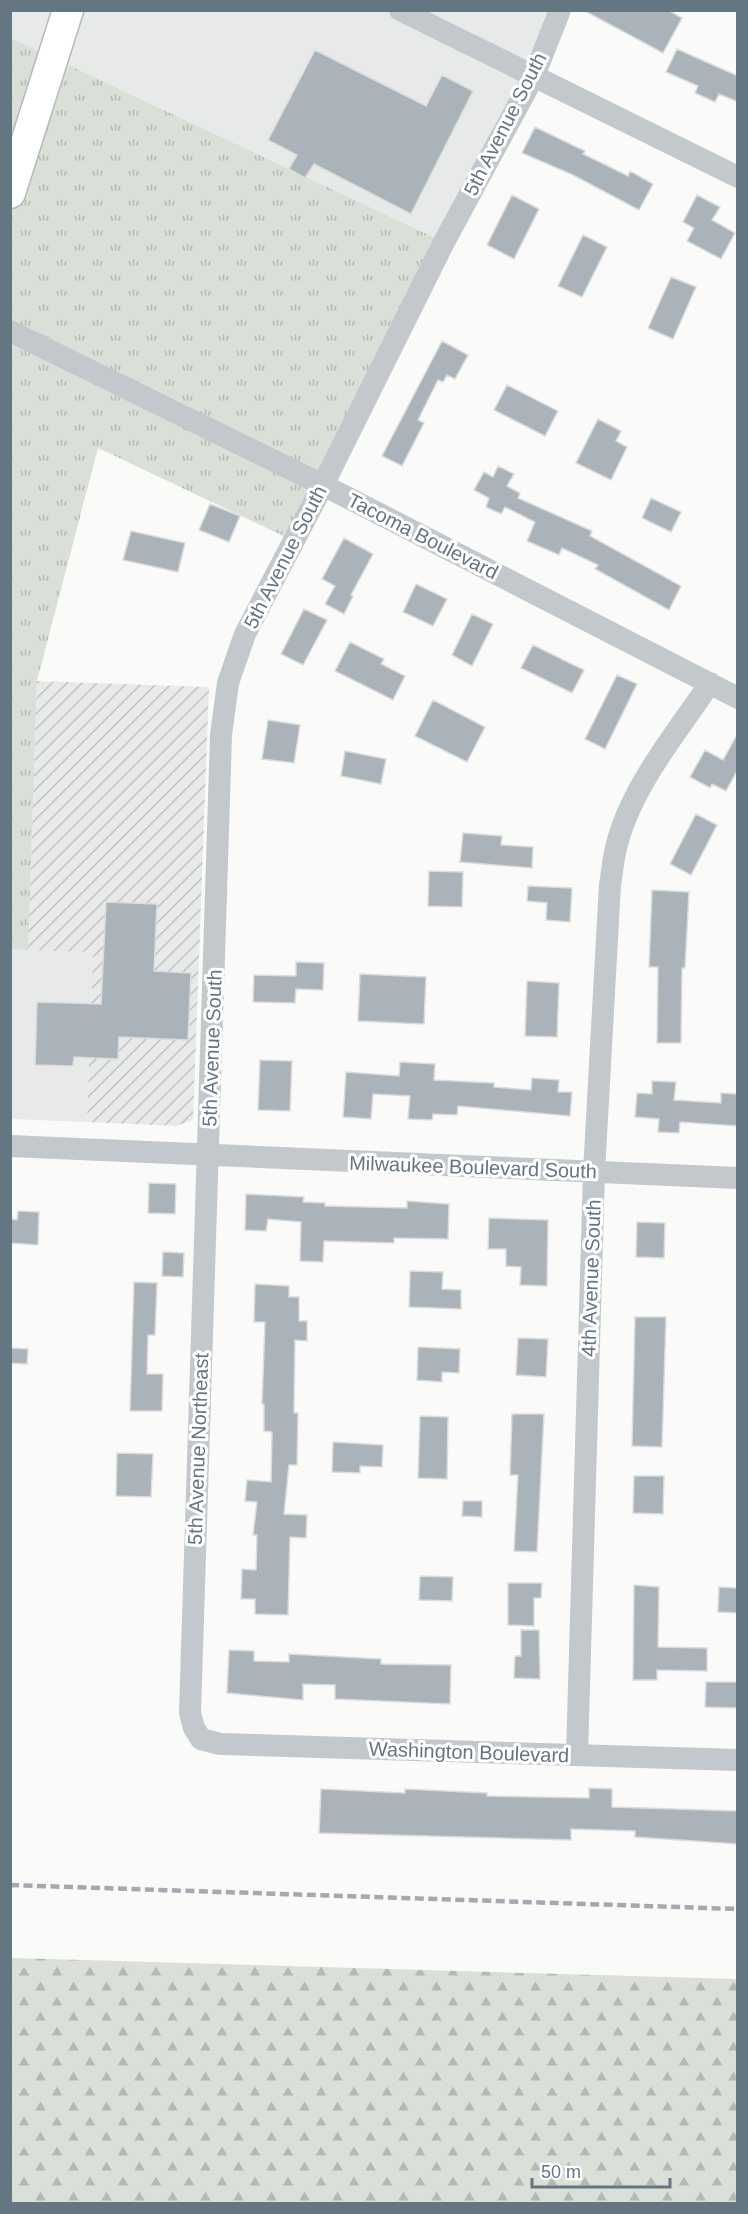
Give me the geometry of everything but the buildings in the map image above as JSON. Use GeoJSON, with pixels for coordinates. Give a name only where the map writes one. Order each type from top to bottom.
{"type":"FeatureCollection","features":[{"type":"Feature","properties":{"kind":"main road"},"geometry":{"type":"LineString","coordinates":[[10,193],[68,10]]}},
{"type":"Feature","properties":{"kind":"street"},"geometry":{"type":"LineString","coordinates":[[400,10],[738,177]]}},
{"type":"Feature","properties":{"kind":"street","name":"5th Avenue South"},"geometry":{"type":"LineString","coordinates":[[207,1155],[224,702],[235,659],[245,634],[323,485],[428,273],[534,76],[560,10]]}},
{"type":"Feature","properties":{"kind":"street","name":"Tacoma Boulevard"},"geometry":{"type":"LineString","coordinates":[[10,331],[323,485],[738,698]]}},
{"type":"Feature","properties":{"kind":"street","name":"4th Avenue South"},"geometry":{"type":"LineString","coordinates":[[577,1755],[594,1172],[606,922],[616,847],[645,782],[710,683]]}},
{"type":"Feature","properties":{"kind":"street","name":"Milwaukee Boulevard South"},"geometry":{"type":"LineString","coordinates":[[10,1146],[738,1178]]}},
{"type":"Feature","properties":{"kind":"street","name":"5th Avenue Northeast"},"geometry":{"type":"LineString","coordinates":[[201,1739],[194,1728],[190,1713],[207,1155]]}},
{"type":"Feature","properties":{"kind":"street","name":"Washington Boulevard"},"geometry":{"type":"LineString","coordinates":[[201,1739],[220,1744],[738,1760]]}},
{"type":"Feature","properties":{"kind":"shaded area"},"geometry":{"type":"Polygon","coordinates":[[[11,11],[560,11],[444,242],[11,38],[11,11]]]}},
{"type":"Feature","properties":{"kind":"shaded area"},"geometry":{"type":"Polygon","coordinates":[[[37,681],[209,687],[193,1120],[176,1126],[87,1122],[93,952],[28,950],[37,681]]]}},
{"type":"Feature","properties":{"kind":"shaded area"},"geometry":{"type":"Polygon","coordinates":[[[11,949],[93,952],[87,1122],[11,1119],[11,949]]]}},
{"type":"Feature","properties":{"kind":"green space"},"geometry":{"type":"Polygon","coordinates":[[[11,38],[444,242],[294,541],[98,448],[37,681],[28,950],[11,949],[11,38]]]}},
{"type":"Feature","properties":{"kind":"green space"},"geometry":{"type":"Polygon","coordinates":[[[11,1958],[737,1979],[737,2203],[11,2203],[11,1958]]]}},
{"type":"Feature","properties":{"kind":"railway"},"geometry":{"type":"LineString","coordinates":[[10,1885],[738,1909]]}}]}
